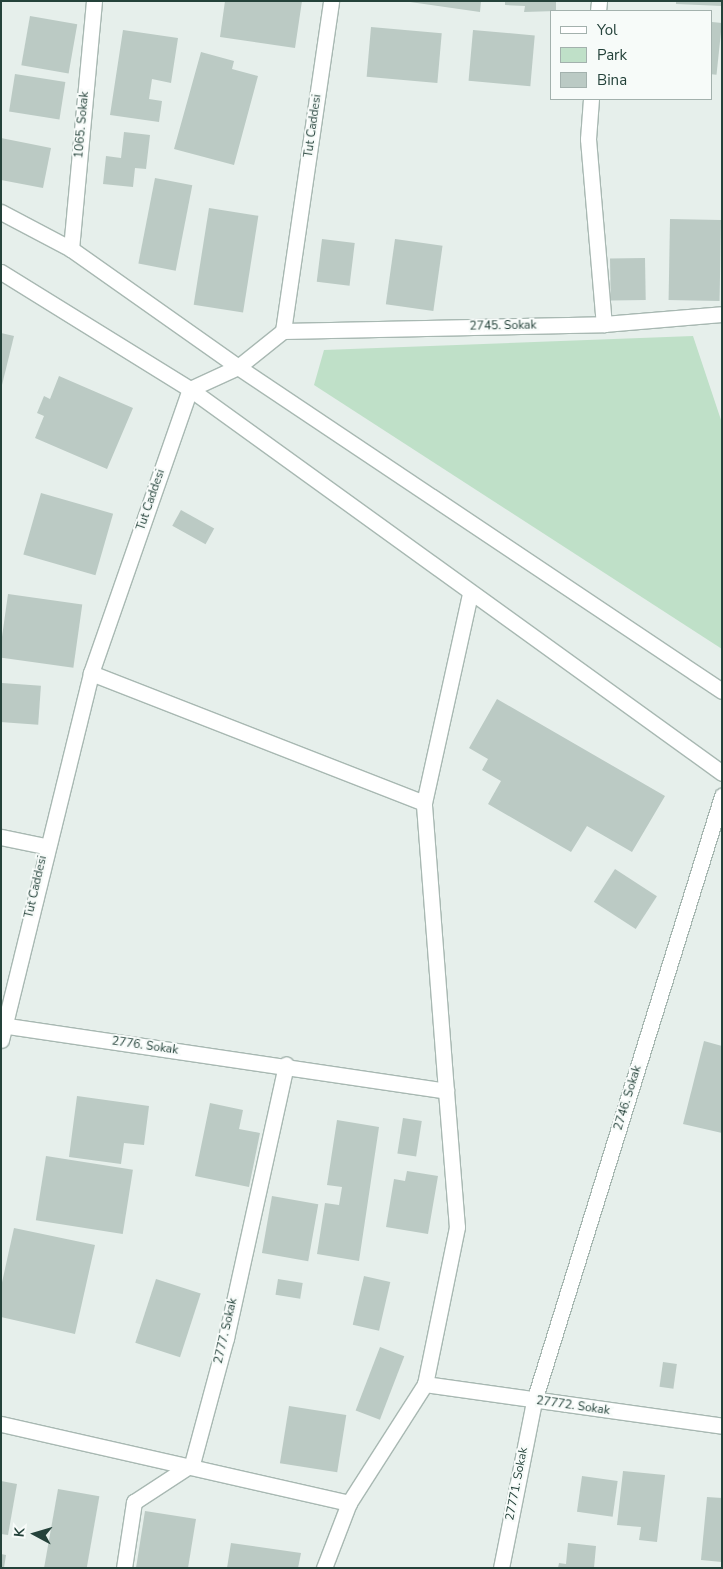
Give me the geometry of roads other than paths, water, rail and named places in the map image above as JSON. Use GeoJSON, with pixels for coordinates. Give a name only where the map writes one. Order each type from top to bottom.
{"type":"FeatureCollection","features":[{"type":"Feature","properties":{"kind":"street","name":"1065. Sokak"},"geometry":{"type":"LineString","coordinates":[[71,249],[94,1]]}},
{"type":"Feature","properties":{"kind":"street","name":"Tut Caddesi"},"geometry":{"type":"LineString","coordinates":[[284,331],[331,1]]}},
{"type":"Feature","properties":{"kind":"street"},"geometry":{"type":"LineString","coordinates":[[591,100],[588,139],[604,324]]}},
{"type":"Feature","properties":{"kind":"street"},"geometry":{"type":"LineString","coordinates":[[1,212],[71,249],[238,367],[722,691]]}},
{"type":"Feature","properties":{"kind":"street"},"geometry":{"type":"LineString","coordinates":[[1,272],[190,390],[722,773]]}},
{"type":"Feature","properties":{"kind":"street","name":"2745. Sokak"},"geometry":{"type":"LineString","coordinates":[[284,331],[604,324],[722,314]]}},
{"type":"Feature","properties":{"kind":"street"},"geometry":{"type":"LineString","coordinates":[[190,390],[238,367],[284,331]]}},
{"type":"Feature","properties":{"kind":"street","name":"Tut Caddesi"},"geometry":{"type":"LineString","coordinates":[[2,1030],[45,846],[91,672],[190,390]]}},
{"type":"Feature","properties":{"kind":"street"},"geometry":{"type":"LineString","coordinates":[[324,1568],[349,1503],[425,1384],[457,1228],[424,803],[470,593]]}},
{"type":"Feature","properties":{"kind":"street"},"geometry":{"type":"LineString","coordinates":[[91,672],[424,803]]}},
{"type":"Feature","properties":{"kind":"street","name":"2746. Sokak"},"geometry":{"type":"LineString","coordinates":[[534,1401],[722,796]]}},
{"type":"Feature","properties":{"kind":"street"},"geometry":{"type":"LineString","coordinates":[[1,838],[45,846]]}},
{"type":"Feature","properties":{"kind":"street","name":"2776. Sokak"},"geometry":{"type":"LineString","coordinates":[[2,1030],[286,1065],[446,1091]]}},
{"type":"Feature","properties":{"kind":"street","name":"2777. Sokak"},"geometry":{"type":"LineString","coordinates":[[192,1464],[226,1338],[286,1065]]}},
{"type":"Feature","properties":{"kind":"street","name":"27772. Sokak"},"geometry":{"type":"LineString","coordinates":[[425,1384],[534,1401],[722,1426]]}},
{"type":"Feature","properties":{"kind":"street","name":"27771. Sokak"},"geometry":{"type":"LineString","coordinates":[[501,1568],[534,1401]]}},
{"type":"Feature","properties":{"kind":"street"},"geometry":{"type":"LineString","coordinates":[[1,1424],[192,1464],[349,1503]]}},
{"type":"Feature","properties":{"kind":"street"},"geometry":{"type":"LineString","coordinates":[[124,1568],[134,1502],[192,1464]]}}]}
